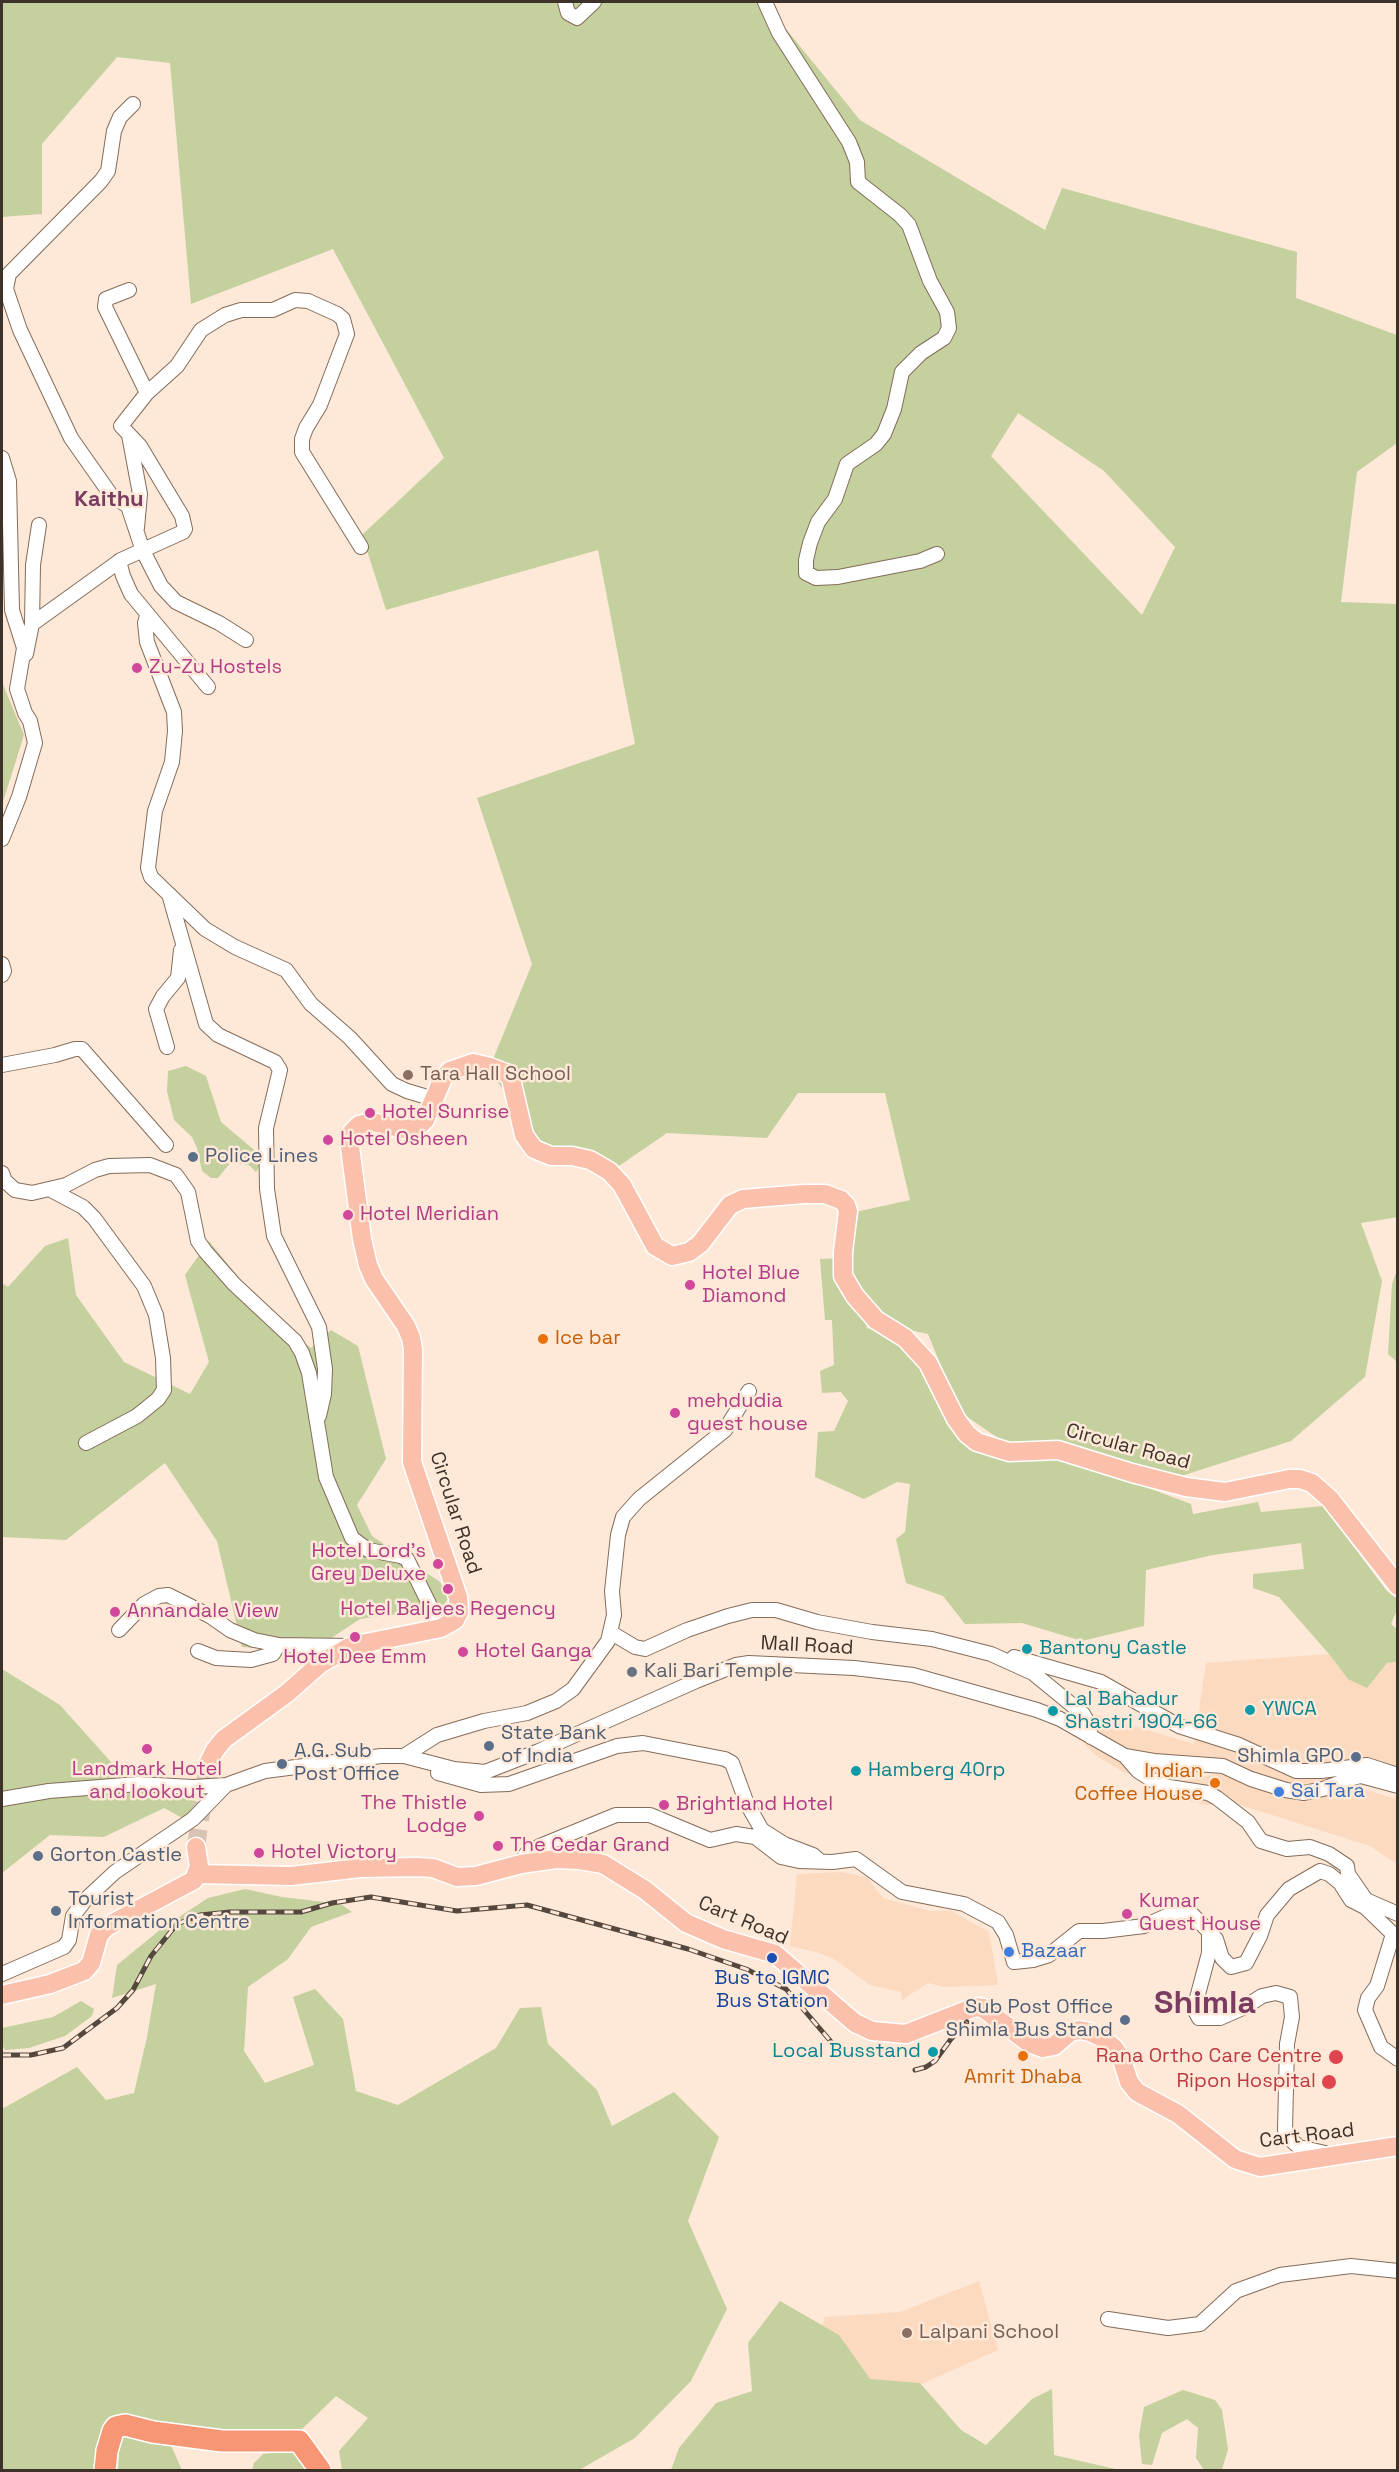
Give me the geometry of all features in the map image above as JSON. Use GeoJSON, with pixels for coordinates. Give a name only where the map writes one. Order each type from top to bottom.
{"type":"FeatureCollection","features":[{"type":"Feature","properties":{"kind":"highway"},"geometry":{"type":"LineString","coordinates":[[105,2470],[109,2439],[116,2427],[125,2425],[153,2432],[222,2441],[299,2441],[320,2470]]}},
{"type":"Feature","properties":{"kind":"main road","name":"Circular Road"},"geometry":{"type":"LineString","coordinates":[[441,1628],[455,1620],[459,1604],[412,1462],[413,1350],[411,1338],[406,1326],[374,1279],[368,1265],[362,1239],[350,1147],[352,1132],[359,1125],[372,1122],[404,1129],[415,1128],[425,1120],[443,1078],[450,1071],[464,1065],[481,1064],[504,1071],[511,1079],[524,1135],[534,1149],[551,1156],[572,1156],[590,1160],[609,1171],[622,1185],[655,1246],[672,1256],[689,1252],[700,1244],[730,1205],[743,1199],[825,1194],[841,1200],[846,1204],[848,1211],[842,1265],[843,1276],[855,1296],[876,1320],[905,1338],[928,1363],[956,1419],[967,1434],[977,1442],[1009,1452],[1058,1450],[1132,1473],[1186,1487],[1216,1491],[1226,1492],[1289,1479],[1300,1479],[1312,1483],[1330,1499],[1398,1586]]}},
{"type":"Feature","properties":{"kind":"main road"},"geometry":{"type":"LineString","coordinates":[[208,1764],[224,1739],[286,1694],[320,1664],[351,1646],[441,1628]]}},
{"type":"Feature","properties":{"kind":"main road"},"geometry":{"type":"LineString","coordinates":[[2,1995],[50,1984],[84,1971],[91,1963],[99,1935],[106,1927],[192,1882],[198,1874],[199,1861],[196,1847]]}},
{"type":"Feature","properties":{"kind":"main road","name":"Cart Road"},"geometry":{"type":"LineString","coordinates":[[198,1874],[291,1876],[360,1868],[411,1866],[433,1868],[457,1877],[477,1876],[520,1864],[556,1859],[603,1864],[645,1890],[686,1923],[723,1939],[775,1954],[855,2023],[872,2031],[906,2034],[922,2030],[975,2007],[983,2008],[1029,2043],[1043,2048],[1054,2046],[1070,2032],[1079,2030],[1090,2032],[1101,2037],[1114,2048],[1122,2060],[1129,2082],[1137,2092],[1178,2114],[1235,2159],[1260,2166],[1398,2146]]}},
{"type":"Feature","properties":{"kind":"street"},"geometry":{"type":"LineString","coordinates":[[565,2],[568,13],[577,18],[594,2]]}},
{"type":"Feature","properties":{"kind":"street"},"geometry":{"type":"LineString","coordinates":[[765,2],[779,33],[849,142],[857,162],[858,182],[900,215],[909,225],[930,281],[947,312],[949,328],[944,338],[921,353],[902,372],[894,409],[884,434],[876,444],[847,464],[835,499],[818,522],[810,543],[806,573],[816,578],[838,577],[911,563],[938,554]]}},
{"type":"Feature","properties":{"kind":"street"},"geometry":{"type":"LineString","coordinates":[[133,104],[120,117],[114,131],[108,171],[101,181],[9,274],[6,289],[20,330],[71,438],[111,495],[126,504],[143,551],[161,586],[176,602],[219,623],[246,640]]}},
{"type":"Feature","properties":{"kind":"street"},"geometry":{"type":"LineString","coordinates":[[129,290],[106,299],[105,307],[147,393]]}},
{"type":"Feature","properties":{"kind":"street"},"geometry":{"type":"LineString","coordinates":[[32,624],[119,561],[183,532],[185,523],[140,446],[121,424],[138,407],[147,393],[177,366],[201,330],[225,315],[241,310],[273,310],[295,300],[308,301],[337,314],[346,325],[347,334],[320,405],[302,439],[302,452],[362,547]]}},
{"type":"Feature","properties":{"kind":"street"},"geometry":{"type":"LineString","coordinates":[[129,435],[140,494],[137,533]]}},
{"type":"Feature","properties":{"kind":"street"},"geometry":{"type":"LineString","coordinates":[[2,458],[9,481],[12,610]]}},
{"type":"Feature","properties":{"kind":"street"},"geometry":{"type":"LineString","coordinates":[[21,664],[29,645],[32,624],[33,565],[39,525]]}},
{"type":"Feature","properties":{"kind":"street"},"geometry":{"type":"LineString","coordinates":[[119,561],[131,594],[208,687]]}},
{"type":"Feature","properties":{"kind":"street"},"geometry":{"type":"LineString","coordinates":[[2,595],[12,610],[24,648],[16,689],[24,713],[30,721],[36,743],[19,797],[2,839]]}},
{"type":"Feature","properties":{"kind":"street"},"geometry":{"type":"LineString","coordinates":[[147,616],[145,623],[147,642],[174,712],[175,731],[172,762],[155,811],[148,868],[151,877],[205,930],[217,938],[286,970],[311,1004],[350,1038],[392,1084],[434,1099]]}},
{"type":"Feature","properties":{"kind":"street"},"geometry":{"type":"LineString","coordinates":[[170,894],[206,1024],[218,1035],[275,1062],[280,1070],[266,1128],[267,1189],[274,1236],[319,1327],[324,1394],[316,1424]]}},
{"type":"Feature","properties":{"kind":"street"},"geometry":{"type":"LineString","coordinates":[[166,1047],[156,1009],[163,996],[178,978],[182,942]]}},
{"type":"Feature","properties":{"kind":"street"},"geometry":{"type":"LineString","coordinates":[[2,964],[4,971],[2,975]]}},
{"type":"Feature","properties":{"kind":"street"},"geometry":{"type":"LineString","coordinates":[[2,1065],[82,1049],[166,1145]]}},
{"type":"Feature","properties":{"kind":"street"},"geometry":{"type":"LineString","coordinates":[[2,1173],[5,1181],[15,1190],[32,1193],[66,1185],[95,1170],[109,1166],[150,1165],[176,1175],[188,1192],[194,1225],[201,1246],[234,1284],[295,1341],[302,1353],[309,1373],[316,1424],[329,1487],[352,1538],[368,1550],[406,1559],[441,1628]]}},
{"type":"Feature","properties":{"kind":"street"},"geometry":{"type":"LineString","coordinates":[[51,1190],[83,1207],[94,1218],[144,1286],[156,1315],[163,1358],[164,1390],[158,1399],[137,1416],[86,1443]]}},
{"type":"Feature","properties":{"kind":"street"},"geometry":{"type":"LineString","coordinates":[[404,1756],[438,1735],[484,1721],[527,1713],[556,1701],[573,1689],[608,1641],[614,1615],[612,1591],[615,1554],[623,1517],[639,1499],[725,1430],[749,1391]]}},
{"type":"Feature","properties":{"kind":"street"},"geometry":{"type":"LineString","coordinates":[[119,1630],[144,1604],[159,1596],[168,1595],[210,1616],[230,1630],[254,1640],[273,1644],[351,1646]]}},
{"type":"Feature","properties":{"kind":"street"},"geometry":{"type":"LineString","coordinates":[[610,1632],[635,1647],[645,1649],[687,1630],[728,1616],[753,1610],[776,1610],[817,1622],[872,1632],[932,1639],[991,1654],[1015,1657],[1101,1682],[1179,1726],[1239,1745],[1296,1771],[1321,1771],[1367,1765],[1398,1775]]}},
{"type":"Feature","properties":{"kind":"street"},"geometry":{"type":"LineString","coordinates":[[198,1651],[216,1658],[251,1660],[273,1654],[276,1649],[273,1644]]}},
{"type":"Feature","properties":{"kind":"street"},"geometry":{"type":"LineString","coordinates":[[991,1654],[1033,1673],[1062,1695],[1083,1714],[1089,1724],[1091,1737]]}},
{"type":"Feature","properties":{"kind":"street","name":"Mall Road"},"geometry":{"type":"LineString","coordinates":[[2,1799],[49,1791],[138,1784],[193,1787],[225,1785],[265,1771],[297,1765],[381,1756],[404,1756],[454,1769],[485,1772],[539,1751],[696,1681],[736,1665],[749,1663],[854,1668],[913,1675],[1026,1706],[1060,1719],[1125,1756],[1154,1761],[1223,1766],[1275,1788],[1304,1793],[1361,1776],[1398,1786]]}},
{"type":"Feature","properties":{"kind":"street"},"geometry":{"type":"LineString","coordinates":[[423,1760],[428,1767],[449,1778],[494,1786],[509,1784],[561,1764],[632,1743],[658,1745],[725,1759],[732,1763],[747,1804],[762,1830],[784,1844],[813,1855],[820,1862]]}},
{"type":"Feature","properties":{"kind":"street"},"geometry":{"type":"LineString","coordinates":[[1125,1756],[1138,1771],[1156,1783],[1208,1793],[1217,1798],[1248,1822],[1261,1840],[1287,1849],[1310,1847],[1334,1857],[1347,1866],[1348,1874],[1366,1900],[1398,1914]]}},
{"type":"Feature","properties":{"kind":"street"},"geometry":{"type":"LineString","coordinates":[[2,1974],[36,1961],[66,1945],[73,1916],[86,1899],[115,1872],[193,1819],[225,1785]]}},
{"type":"Feature","properties":{"kind":"street"},"geometry":{"type":"LineString","coordinates":[[520,1864],[526,1854],[540,1846],[616,1815],[650,1815],[710,1840],[736,1834],[755,1837],[781,1857],[820,1862],[856,1859],[902,1892],[923,1898],[946,1899],[998,1922],[1006,1935],[1014,1962],[1049,1955],[1079,1931],[1104,1931],[1144,1926],[1178,1911],[1189,1911],[1216,1939],[1222,1958],[1231,1966],[1246,1963],[1260,1936],[1267,1915],[1289,1889],[1320,1871],[1329,1874],[1351,1900],[1365,1907],[1393,1934],[1377,1986],[1368,1998],[1365,2010],[1381,2047],[1398,2059]]}},
{"type":"Feature","properties":{"kind":"street"},"geometry":{"type":"LineString","coordinates":[[1340,1885],[1360,1893]]}},
{"type":"Feature","properties":{"kind":"street"},"geometry":{"type":"LineString","coordinates":[[1209,1930],[1209,1953],[1194,2009],[1199,2018],[1220,2018],[1245,2007],[1262,1996],[1276,1993],[1290,1997],[1293,2017],[1287,2044],[1285,2130],[1289,2138],[1299,2147],[1337,2156]]}},
{"type":"Feature","properties":{"kind":"street"},"geometry":{"type":"LineString","coordinates":[[1108,2319],[1168,2328],[1200,2324],[1236,2291],[1280,2275],[1351,2266],[1398,2271]]}},
{"type":"Feature","properties":{"kind":"shaded area"},"geometry":{"type":"Polygon","coordinates":[[[1329,1654],[1348,1679],[1387,1663],[1397,1662],[1397,1789],[1352,1779],[1306,1789],[1218,1763],[1184,1776],[1156,1780],[1123,1772],[1094,1754],[1065,1723],[1094,1714],[1194,1744],[1206,1663],[1329,1654]]]}},
{"type":"Feature","properties":{"kind":"shaded area"},"geometry":{"type":"Polygon","coordinates":[[[1224,1773],[1300,1802],[1350,1788],[1397,1799],[1397,1864],[1370,1846],[1231,1802],[1206,1805],[1163,1796],[1138,1780],[1158,1785],[1224,1773]]]}},
{"type":"Feature","properties":{"kind":"shaded area"},"geometry":{"type":"Polygon","coordinates":[[[841,1872],[867,1877],[883,1898],[930,1911],[951,1911],[989,1932],[998,1985],[944,1987],[928,1983],[902,2000],[901,1992],[870,1985],[834,1959],[790,1946],[797,1874],[841,1872]]]}},
{"type":"Feature","properties":{"kind":"shaded area","name":"Lalpani School"},"geometry":{"type":"Polygon","coordinates":[[[979,2281],[998,2350],[890,2398],[809,2366],[825,2317],[900,2312],[979,2281]]]}},
{"type":"Feature","properties":{"kind":"green space"},"geometry":{"type":"Polygon","coordinates":[[[2,2],[764,2],[860,120],[1045,230],[1062,188],[1297,252],[1296,298],[1397,335],[1397,443],[1357,472],[1341,602],[1398,604],[1398,1217],[1361,1223],[1382,1281],[1365,1377],[1291,1441],[1175,1478],[1060,1442],[1004,1442],[960,1412],[928,1334],[874,1322],[848,1265],[867,1328],[919,1342],[954,1422],[995,1454],[1057,1454],[1191,1504],[1193,1514],[1258,1502],[1261,1512],[1323,1506],[1387,1591],[1397,1599],[1397,1610],[1391,1624],[1397,1629],[1397,1662],[1387,1663],[1367,1688],[1348,1679],[1279,1597],[1253,1588],[1253,1574],[1304,1569],[1301,1543],[1213,1555],[1146,1570],[1144,1626],[1082,1641],[1022,1623],[965,1624],[943,1596],[906,1583],[896,1539],[905,1532],[910,1484],[897,1482],[864,1499],[815,1477],[818,1432],[834,1431],[848,1401],[841,1392],[822,1393],[820,1371],[834,1365],[832,1320],[825,1320],[820,1259],[846,1258],[851,1213],[910,1200],[885,1093],[798,1093],[767,1138],[667,1133],[613,1170],[538,1141],[489,1069],[532,964],[477,798],[635,744],[598,550],[386,610],[362,535],[444,458],[333,249],[191,304],[170,63],[117,57],[42,144],[42,214],[2,217],[2,2]],[[1018,413],[991,456],[1142,615],[1175,547],[1104,471],[1018,413]]]}},
{"type":"Feature","properties":{"kind":"green space"},"geometry":{"type":"Polygon","coordinates":[[[2,682],[24,735],[2,805],[2,682]]]}},
{"type":"Feature","properties":{"kind":"green space"},"geometry":{"type":"Polygon","coordinates":[[[186,1066],[206,1076],[221,1122],[259,1154],[259,1167],[256,1172],[249,1165],[231,1162],[218,1178],[211,1178],[202,1171],[192,1137],[174,1120],[167,1091],[168,1071],[186,1066]]]}},
{"type":"Feature","properties":{"kind":"green space"},"geometry":{"type":"Polygon","coordinates":[[[68,1238],[76,1295],[124,1362],[190,1394],[209,1362],[185,1275],[209,1241],[269,1315],[311,1348],[331,1330],[358,1346],[386,1459],[357,1505],[372,1536],[440,1582],[449,1597],[442,1608],[360,1619],[312,1651],[242,1647],[217,1541],[165,1463],[66,1540],[2,1537],[2,1283],[8,1287],[45,1246],[68,1238]]]}},
{"type":"Feature","properties":{"kind":"green space"},"geometry":{"type":"Polygon","coordinates":[[[1397,1270],[1397,1362],[1388,1354],[1392,1284],[1397,1270]]]}},
{"type":"Feature","properties":{"kind":"green space"},"geometry":{"type":"Polygon","coordinates":[[[2,1669],[60,1705],[111,1762],[136,1775],[156,1794],[183,1796],[200,1803],[186,1820],[164,1808],[104,1837],[50,1835],[2,1873],[2,1669]]]}},
{"type":"Feature","properties":{"kind":"green space"},"geometry":{"type":"Polygon","coordinates":[[[245,1889],[282,1897],[341,1904],[352,1912],[311,1927],[288,1959],[248,1987],[244,2051],[265,2083],[314,2065],[293,1997],[315,1989],[343,2019],[356,2091],[398,2105],[496,2048],[520,2008],[541,2007],[548,2044],[597,2090],[612,2126],[674,2092],[719,2137],[688,2221],[727,2309],[691,2381],[635,2438],[579,2470],[342,2470],[339,2451],[368,2418],[336,2396],[300,2431],[234,2441],[123,2413],[105,2430],[99,2470],[2,2470],[2,2109],[77,2067],[106,2100],[134,2093],[156,1984],[112,1998],[117,1965],[161,1929],[208,1898],[245,1889]]]}},
{"type":"Feature","properties":{"kind":"green space"},"geometry":{"type":"Polygon","coordinates":[[[81,2001],[94,2009],[92,2016],[65,2036],[29,2048],[5,2050],[2,2045],[2,2028],[53,2017],[81,2001]]]}},
{"type":"Feature","properties":{"kind":"green space"},"geometry":{"type":"Polygon","coordinates":[[[780,2301],[839,2335],[870,2379],[920,2383],[961,2430],[986,2445],[1032,2399],[1052,2389],[1054,2455],[1120,2470],[671,2470],[679,2448],[716,2403],[752,2391],[748,2343],[780,2301]]]}},
{"type":"Feature","properties":{"kind":"green space"},"geometry":{"type":"Polygon","coordinates":[[[1183,2390],[1215,2400],[1222,2410],[1228,2449],[1222,2470],[1204,2470],[1196,2458],[1198,2428],[1187,2419],[1162,2433],[1152,2465],[1142,2464],[1139,2435],[1144,2407],[1183,2390]]]}},
{"type":"Feature","properties":{"kind":"green space"},"geometry":{"type":"Polygon","coordinates":[[[128,2431],[170,2443],[182,2470],[118,2470],[120,2437],[128,2431]]]}},
{"type":"Feature","properties":{"kind":"green space"},"geometry":{"type":"Polygon","coordinates":[[[298,2450],[325,2470],[252,2470],[254,2463],[263,2454],[298,2450]]]}},
{"type":"Feature","properties":{"kind":"tunnel"},"geometry":{"type":"LineString","coordinates":[[196,1847],[208,1764]]}},
{"type":"Feature","properties":{"kind":"railway"},"geometry":{"type":"LineString","coordinates":[[2,2055],[31,2055],[63,2048],[117,2008],[133,1990],[151,1956],[177,1924],[200,1915],[230,1912],[301,1912],[332,1903],[371,1897],[457,1911],[527,1905],[688,1949],[746,1969],[786,1989],[833,2044]]}},
{"type":"Feature","properties":{"kind":"railway"},"geometry":{"type":"LineString","coordinates":[[915,2070],[935,2061],[967,2022]]}},
{"type":"Feature","properties":{"kind":"place","name":"Zu-Zu Hostels"},"geometry":{"type":"Point","coordinates":[137,668]}},
{"type":"Feature","properties":{"kind":"place","name":"Tara Hall School"},"geometry":{"type":"Point","coordinates":[408,1075]}},
{"type":"Feature","properties":{"kind":"place","name":"Hotel Sunrise"},"geometry":{"type":"Point","coordinates":[370,1113]}},
{"type":"Feature","properties":{"kind":"place","name":"Hotel Osheen"},"geometry":{"type":"Point","coordinates":[328,1140]}},
{"type":"Feature","properties":{"kind":"place","name":"Police Lines"},"geometry":{"type":"Point","coordinates":[193,1157]}},
{"type":"Feature","properties":{"kind":"place","name":"Hotel Meridian"},"geometry":{"type":"Point","coordinates":[348,1215]}},
{"type":"Feature","properties":{"kind":"place","name":"Hotel Blue Diamond"},"geometry":{"type":"Point","coordinates":[690,1285]}},
{"type":"Feature","properties":{"kind":"place","name":"Ice bar"},"geometry":{"type":"Point","coordinates":[543,1339]}},
{"type":"Feature","properties":{"kind":"place","name":"mehdudia guest house"},"geometry":{"type":"Point","coordinates":[675,1413]}},
{"type":"Feature","properties":{"kind":"place","name":"Hotel Lord's Grey Deluxe"},"geometry":{"type":"Point","coordinates":[438,1564]}},
{"type":"Feature","properties":{"kind":"place","name":"Hotel Baljees Regency"},"geometry":{"type":"Point","coordinates":[448,1589]}},
{"type":"Feature","properties":{"kind":"place","name":"Annandale View"},"geometry":{"type":"Point","coordinates":[115,1612]}},
{"type":"Feature","properties":{"kind":"place","name":"Hotel Dee Emm"},"geometry":{"type":"Point","coordinates":[355,1637]}},
{"type":"Feature","properties":{"kind":"place","name":"Bantony Castle"},"geometry":{"type":"Point","coordinates":[1027,1649]}},
{"type":"Feature","properties":{"kind":"place","name":"Hotel Ganga"},"geometry":{"type":"Point","coordinates":[463,1652]}},
{"type":"Feature","properties":{"kind":"place","name":"Kali Bari Temple"},"geometry":{"type":"Point","coordinates":[632,1672]}},
{"type":"Feature","properties":{"kind":"place","name":"YWCA"},"geometry":{"type":"Point","coordinates":[1250,1710]}},
{"type":"Feature","properties":{"kind":"place","name":"Lal Bahadur Shastri 1904-66"},"geometry":{"type":"Point","coordinates":[1053,1711]}},
{"type":"Feature","properties":{"kind":"place","name":"State Bank of India"},"geometry":{"type":"Point","coordinates":[489,1746]}},
{"type":"Feature","properties":{"kind":"place","name":"Landmark Hotel and lookout"},"geometry":{"type":"Point","coordinates":[147,1749]}},
{"type":"Feature","properties":{"kind":"place","name":"Shimla GPO"},"geometry":{"type":"Point","coordinates":[1356,1757]}},
{"type":"Feature","properties":{"kind":"place","name":"A.G. Sub Post Office"},"geometry":{"type":"Point","coordinates":[282,1764]}},
{"type":"Feature","properties":{"kind":"place","name":"Hamberg 40rp"},"geometry":{"type":"Point","coordinates":[856,1771]}},
{"type":"Feature","properties":{"kind":"place","name":"Indian Coffee House"},"geometry":{"type":"Point","coordinates":[1215,1783]}},
{"type":"Feature","properties":{"kind":"place","name":"Sai Tara"},"geometry":{"type":"Point","coordinates":[1279,1792]}},
{"type":"Feature","properties":{"kind":"place","name":"Brightland Hotel"},"geometry":{"type":"Point","coordinates":[664,1805]}},
{"type":"Feature","properties":{"kind":"place","name":"The Thistle Lodge"},"geometry":{"type":"Point","coordinates":[479,1816]}},
{"type":"Feature","properties":{"kind":"place","name":"The Cedar Grand"},"geometry":{"type":"Point","coordinates":[498,1846]}},
{"type":"Feature","properties":{"kind":"place","name":"Hotel Victory"},"geometry":{"type":"Point","coordinates":[259,1853]}},
{"type":"Feature","properties":{"kind":"place","name":"Gorton Castle"},"geometry":{"type":"Point","coordinates":[38,1856]}},
{"type":"Feature","properties":{"kind":"place","name":"Tourist Information Centre"},"geometry":{"type":"Point","coordinates":[56,1911]}},
{"type":"Feature","properties":{"kind":"place","name":"Kumar Guest House"},"geometry":{"type":"Point","coordinates":[1127,1914]}},
{"type":"Feature","properties":{"kind":"place","name":"Bazaar"},"geometry":{"type":"Point","coordinates":[1009,1952]}},
{"type":"Feature","properties":{"kind":"place","name":"Bus to IGMC Bus Station"},"geometry":{"type":"Point","coordinates":[772,1958]}},
{"type":"Feature","properties":{"kind":"place","name":"Sub Post Office Shimla Bus Stand"},"geometry":{"type":"Point","coordinates":[1125,2020]}},
{"type":"Feature","properties":{"kind":"place","name":"Local Busstand"},"geometry":{"type":"Point","coordinates":[933,2052]}},
{"type":"Feature","properties":{"kind":"place","name":"Amrit Dhaba"},"geometry":{"type":"Point","coordinates":[1023,2056]}},
{"type":"Feature","properties":{"kind":"place","name":"Rana Ortho Care Centre"},"geometry":{"type":"Point","coordinates":[1336,2057]}},
{"type":"Feature","properties":{"kind":"place","name":"Ripon Hospital"},"geometry":{"type":"Point","coordinates":[1329,2082]}},
{"type":"Feature","properties":{"kind":"place","name":"Lalpani School"},"geometry":{"type":"Point","coordinates":[907,2333]}},
{"type":"Feature","properties":{"kind":"district","name":"Kaithu"},"geometry":{"type":"Point","coordinates":[109,500]}},
{"type":"Feature","properties":{"kind":"district","name":"Shimla"},"geometry":{"type":"Point","coordinates":[1205,2004]}}]}
